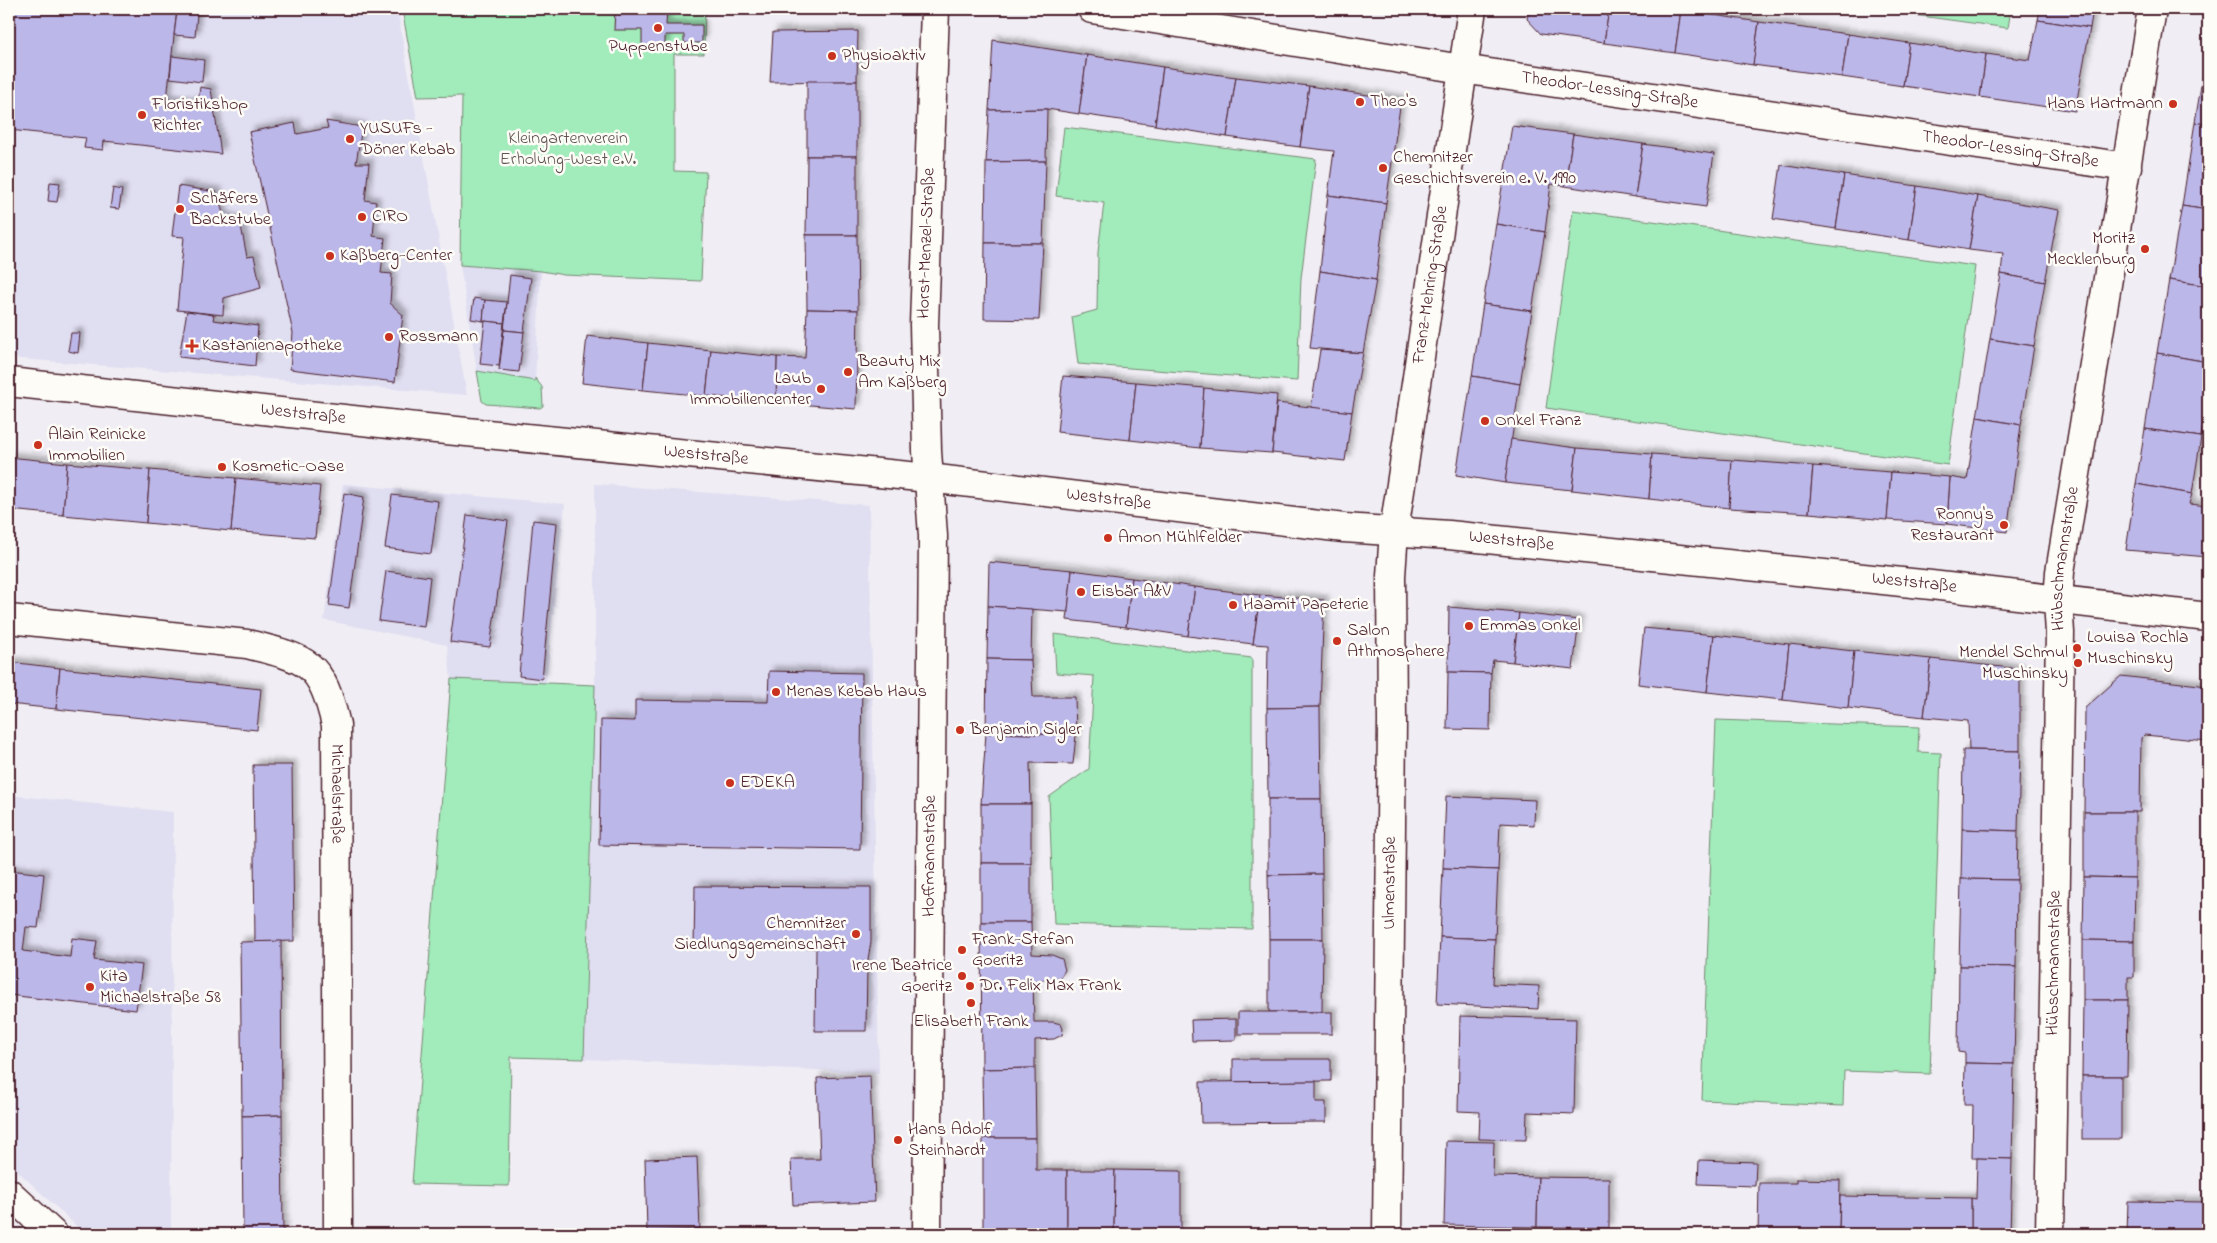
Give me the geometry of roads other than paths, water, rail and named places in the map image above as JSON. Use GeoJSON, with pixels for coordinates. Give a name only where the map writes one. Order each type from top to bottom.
{"type":"FeatureCollection","features":[{"type":"Feature","properties":{"kind":"street","name":"Horst-Menzel-Straße"},"geometry":{"type":"LineString","coordinates":[[929,478],[924,325],[935,9]]}},
{"type":"Feature","properties":{"kind":"street","name":"Theodor-Lessing-Straße"},"geometry":{"type":"LineString","coordinates":[[1092,9],[1462,69],[2127,167]]}},
{"type":"Feature","properties":{"kind":"street","name":"Franz-Mehring-Straße"},"geometry":{"type":"LineString","coordinates":[[1394,531],[1472,9]]}},
{"type":"Feature","properties":{"kind":"street","name":"Hübschmannstraße"},"geometry":{"type":"LineString","coordinates":[[2050,1234],[2060,633],[2058,600],[2060,572],[2152,9]]}},
{"type":"Feature","properties":{"kind":"street","name":"Weststraße"},"geometry":{"type":"LineString","coordinates":[[9,382],[416,427],[929,478],[1344,528],[1394,531],[1911,582],[2208,617]]}},
{"type":"Feature","properties":{"kind":"street","name":"Hoffmannstraße"},"geometry":{"type":"LineString","coordinates":[[927,1234],[933,536],[929,478]]}},
{"type":"Feature","properties":{"kind":"street","name":"Ulmenstraße"},"geometry":{"type":"LineString","coordinates":[[1387,1234],[1392,732],[1390,576],[1394,531]]}},
{"type":"Feature","properties":{"kind":"street","name":"Michaelstraße"},"geometry":{"type":"LineString","coordinates":[[9,619],[247,644],[280,652],[312,667],[329,694],[336,725],[338,1234]]}},
{"type":"Feature","properties":{"kind":"street"},"geometry":{"type":"LineString","coordinates":[[9,1193],[53,1234]]}},
{"type":"Feature","properties":{"kind":"place","name":"Puppenstube"},"geometry":{"type":"Point","coordinates":[658,28]}},
{"type":"Feature","properties":{"kind":"place","name":"Physioaktiv"},"geometry":{"type":"Point","coordinates":[832,56]}},
{"type":"Feature","properties":{"kind":"place","name":"Theo's"},"geometry":{"type":"Point","coordinates":[1360,102]}},
{"type":"Feature","properties":{"kind":"place","name":"Hans Hartmann"},"geometry":{"type":"Point","coordinates":[2173,104]}},
{"type":"Feature","properties":{"kind":"place","name":"Floristikshop Richter"},"geometry":{"type":"Point","coordinates":[142,115]}},
{"type":"Feature","properties":{"kind":"place","name":"YUSUFs - Döner Kebab"},"geometry":{"type":"Point","coordinates":[350,139]}},
{"type":"Feature","properties":{"kind":"place","name":"Chemnitzer Geschichtsverein e. V. 1990"},"geometry":{"type":"Point","coordinates":[1383,168]}},
{"type":"Feature","properties":{"kind":"place","name":"Schäfers Backstube"},"geometry":{"type":"Point","coordinates":[180,209]}},
{"type":"Feature","properties":{"kind":"place","name":"CIRO"},"geometry":{"type":"Point","coordinates":[362,217]}},
{"type":"Feature","properties":{"kind":"place","name":"Moritz Mecklenburg"},"geometry":{"type":"Point","coordinates":[2145,249]}},
{"type":"Feature","properties":{"kind":"place","name":"Kaßberg-Center"},"geometry":{"type":"Point","coordinates":[330,256]}},
{"type":"Feature","properties":{"kind":"place","name":"Rossmann"},"geometry":{"type":"Point","coordinates":[389,337]}},
{"type":"Feature","properties":{"kind":"place","name":"Kastanienapotheke"},"geometry":{"type":"Point","coordinates":[192,346]}},
{"type":"Feature","properties":{"kind":"place","name":"Beauty Mix Am Kaßberg"},"geometry":{"type":"Point","coordinates":[848,372]}},
{"type":"Feature","properties":{"kind":"place","name":"Laub Immobiliencenter"},"geometry":{"type":"Point","coordinates":[821,389]}},
{"type":"Feature","properties":{"kind":"place","name":"Onkel Franz"},"geometry":{"type":"Point","coordinates":[1485,421]}},
{"type":"Feature","properties":{"kind":"place","name":"Alain Reinicke Immobilien"},"geometry":{"type":"Point","coordinates":[38,445]}},
{"type":"Feature","properties":{"kind":"place","name":"Kosmetic-Oase"},"geometry":{"type":"Point","coordinates":[222,467]}},
{"type":"Feature","properties":{"kind":"place","name":"Ronny's Restaurant"},"geometry":{"type":"Point","coordinates":[2004,525]}},
{"type":"Feature","properties":{"kind":"place","name":"Amon Mühlfelder"},"geometry":{"type":"Point","coordinates":[1108,538]}},
{"type":"Feature","properties":{"kind":"place","name":"Eisbär A&V"},"geometry":{"type":"Point","coordinates":[1081,592]}},
{"type":"Feature","properties":{"kind":"place","name":"Haamit Papeterie"},"geometry":{"type":"Point","coordinates":[1233,605]}},
{"type":"Feature","properties":{"kind":"place","name":"Emmas Onkel"},"geometry":{"type":"Point","coordinates":[1469,626]}},
{"type":"Feature","properties":{"kind":"place","name":"Salon Athmosphere"},"geometry":{"type":"Point","coordinates":[1337,641]}},
{"type":"Feature","properties":{"kind":"place","name":"Louisa Rochla Muschinsky"},"geometry":{"type":"Point","coordinates":[2077,648]}},
{"type":"Feature","properties":{"kind":"place","name":"Mendel Schmul Muschinsky"},"geometry":{"type":"Point","coordinates":[2078,663]}},
{"type":"Feature","properties":{"kind":"place","name":"Menas Kebab Haus"},"geometry":{"type":"Point","coordinates":[776,692]}},
{"type":"Feature","properties":{"kind":"place","name":"Benjamin Sigler"},"geometry":{"type":"Point","coordinates":[960,730]}},
{"type":"Feature","properties":{"kind":"place","name":"EDEKA"},"geometry":{"type":"Point","coordinates":[730,783]}},
{"type":"Feature","properties":{"kind":"place","name":"Chemnitzer Siedlungsgemeinschaft"},"geometry":{"type":"Point","coordinates":[856,934]}},
{"type":"Feature","properties":{"kind":"place","name":"Frank-Stefan Goeritz"},"geometry":{"type":"Point","coordinates":[962,950]}},
{"type":"Feature","properties":{"kind":"place","name":"Irene Beatrice Goeritz"},"geometry":{"type":"Point","coordinates":[962,976]}},
{"type":"Feature","properties":{"kind":"place","name":"Dr. Felix Max Frank"},"geometry":{"type":"Point","coordinates":[970,986]}},
{"type":"Feature","properties":{"kind":"place","name":"Kita Michaelstraße 58"},"geometry":{"type":"Point","coordinates":[90,987]}},
{"type":"Feature","properties":{"kind":"place","name":"Elisabeth Frank"},"geometry":{"type":"Point","coordinates":[971,1003]}},
{"type":"Feature","properties":{"kind":"place","name":"Hans Adolf Steinhardt"},"geometry":{"type":"Point","coordinates":[898,1140]}},
{"type":"Feature","properties":{"kind":"park label","name":"Kleingartenverein Erholung-West e.V."},"geometry":{"type":"Point","coordinates":[568,149]}}]}
